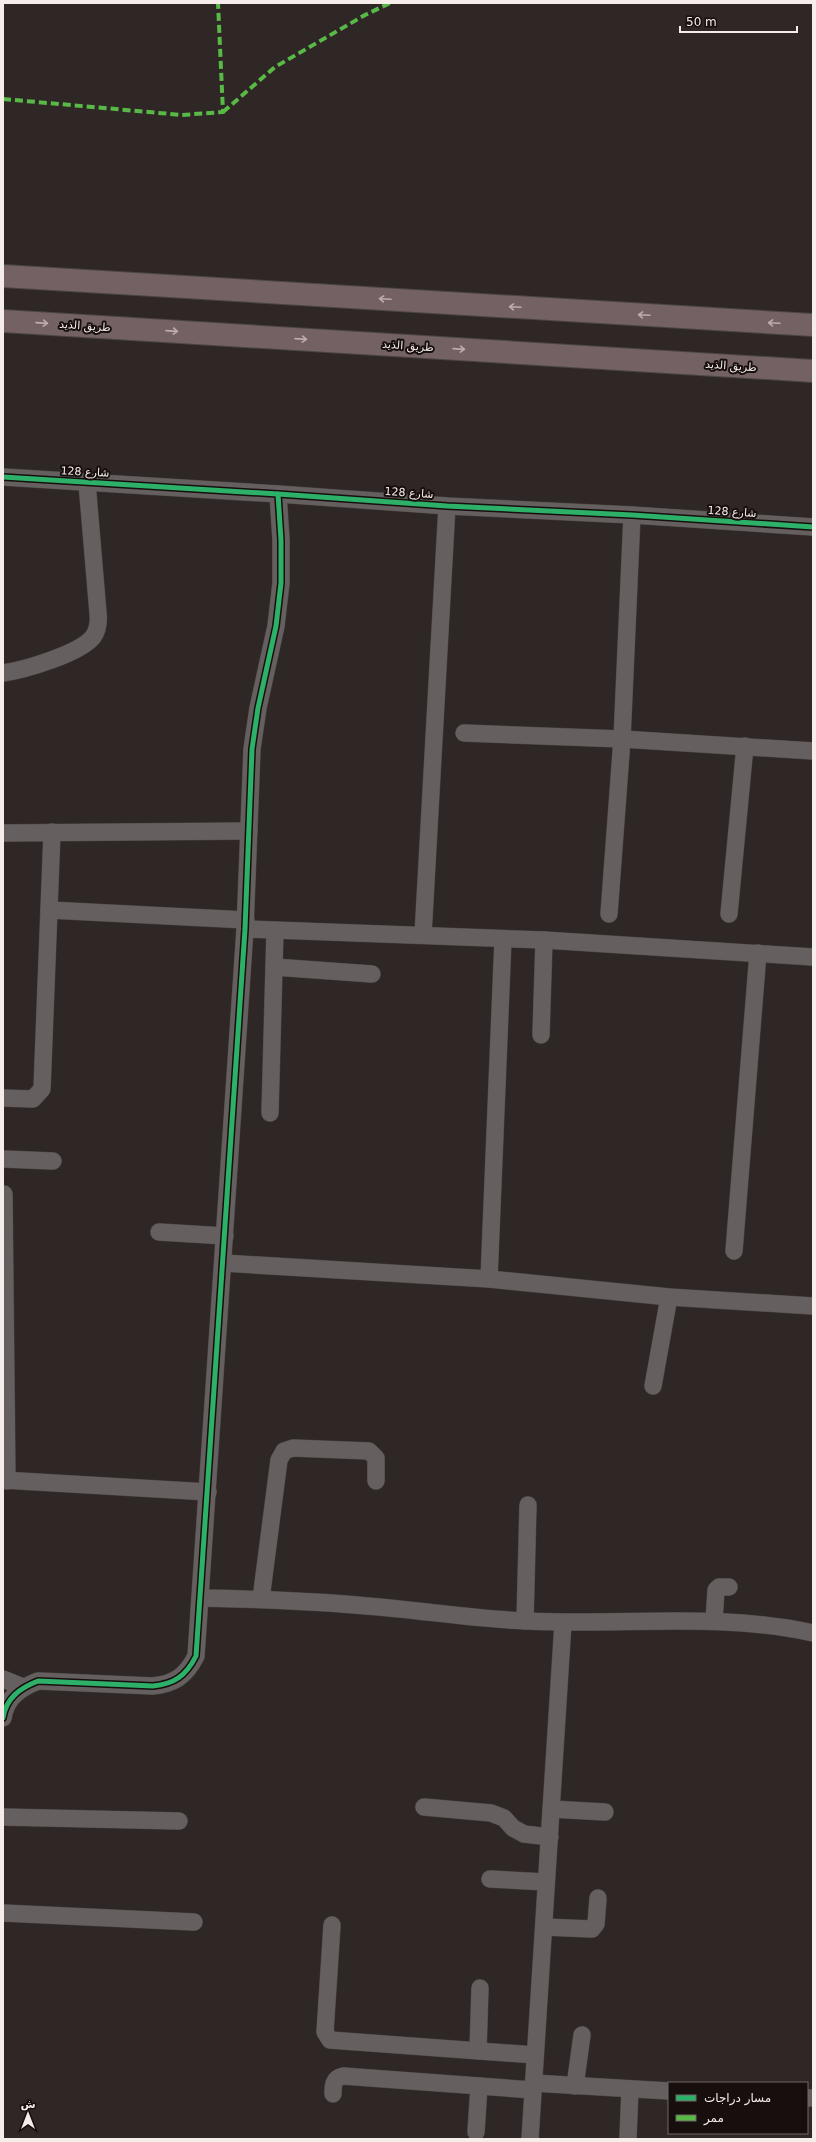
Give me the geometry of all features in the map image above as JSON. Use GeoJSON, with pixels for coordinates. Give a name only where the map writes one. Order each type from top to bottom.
{"type":"FeatureCollection","features":[{"type":"Feature","properties":{"kind":"highway"},"geometry":{"type":"LineString","coordinates":[[3,276],[813,325]]}},
{"type":"Feature","properties":{"kind":"highway","name":"طريق الذيد"},"geometry":{"type":"LineString","coordinates":[[3,321],[813,371]]}},
{"type":"Feature","properties":{"kind":"street","name":"شارع 128"},"geometry":{"type":"LineString","coordinates":[[3,477],[447,506],[632,515],[813,527]]}},
{"type":"Feature","properties":{"kind":"street"},"geometry":{"type":"LineString","coordinates":[[3,673],[33,666],[60,656],[86,643],[92,638],[97,630],[98,613],[87,483]]}},
{"type":"Feature","properties":{"kind":"street"},"geometry":{"type":"LineString","coordinates":[[3,1718],[11,1698],[23,1687],[38,1681],[54,1680],[153,1686],[167,1684],[180,1678],[189,1669],[196,1656],[246,924],[249,790],[252,749],[258,708],[276,626],[281,583],[282,540],[278,494]]}},
{"type":"Feature","properties":{"kind":"street"},"geometry":{"type":"LineString","coordinates":[[423,935],[447,506]]}},
{"type":"Feature","properties":{"kind":"street"},"geometry":{"type":"LineString","coordinates":[[609,914],[622,739],[632,515]]}},
{"type":"Feature","properties":{"kind":"street"},"geometry":{"type":"LineString","coordinates":[[464,733],[622,739],[813,751]]}},
{"type":"Feature","properties":{"kind":"street"},"geometry":{"type":"LineString","coordinates":[[729,914],[744,746]]}},
{"type":"Feature","properties":{"kind":"street"},"geometry":{"type":"LineString","coordinates":[[3,833],[249,831]]}},
{"type":"Feature","properties":{"kind":"street"},"geometry":{"type":"LineString","coordinates":[[3,1098],[32,1099],[42,1090],[52,832]]}},
{"type":"Feature","properties":{"kind":"street"},"geometry":{"type":"LineString","coordinates":[[49,910],[246,924],[275,930],[544,940],[813,957]]}},
{"type":"Feature","properties":{"kind":"street"},"geometry":{"type":"LineString","coordinates":[[270,1113],[275,930]]}},
{"type":"Feature","properties":{"kind":"street"},"geometry":{"type":"LineString","coordinates":[[489,1279],[503,939]]}},
{"type":"Feature","properties":{"kind":"street"},"geometry":{"type":"LineString","coordinates":[[541,1035],[544,940]]}},
{"type":"Feature","properties":{"kind":"street"},"geometry":{"type":"LineString","coordinates":[[734,1251],[758,953]]}},
{"type":"Feature","properties":{"kind":"street"},"geometry":{"type":"LineString","coordinates":[[274,968],[372,974]]}},
{"type":"Feature","properties":{"kind":"street"},"geometry":{"type":"LineString","coordinates":[[3,1159],[53,1161]]}},
{"type":"Feature","properties":{"kind":"street"},"geometry":{"type":"LineString","coordinates":[[4,1194],[5,1481],[208,1492]]}},
{"type":"Feature","properties":{"kind":"street"},"geometry":{"type":"LineString","coordinates":[[159,1232],[225,1236]]}},
{"type":"Feature","properties":{"kind":"street"},"geometry":{"type":"LineString","coordinates":[[223,1263],[489,1279],[669,1297],[813,1306]]}},
{"type":"Feature","properties":{"kind":"street"},"geometry":{"type":"LineString","coordinates":[[653,1386],[669,1297]]}},
{"type":"Feature","properties":{"kind":"street"},"geometry":{"type":"LineString","coordinates":[[260,1599],[279,1460],[284,1451],[294,1448],[369,1451],[376,1458],[376,1481]]}},
{"type":"Feature","properties":{"kind":"street"},"geometry":{"type":"LineString","coordinates":[[525,1621],[528,1505]]}},
{"type":"Feature","properties":{"kind":"street"},"geometry":{"type":"LineString","coordinates":[[714,1620],[716,1590],[719,1587],[729,1587]]}},
{"type":"Feature","properties":{"kind":"street"},"geometry":{"type":"LineString","coordinates":[[200,1598],[260,1599],[367,1606],[525,1621],[563,1623],[714,1620],[777,1626],[813,1633]]}},
{"type":"Feature","properties":{"kind":"street"},"geometry":{"type":"LineString","coordinates":[[530,2139],[563,1623]]}},
{"type":"Feature","properties":{"kind":"street"},"geometry":{"type":"LineString","coordinates":[[3,1679],[23,1687]]}},
{"type":"Feature","properties":{"kind":"street"},"geometry":{"type":"LineString","coordinates":[[424,1807],[491,1813],[504,1818],[513,1828],[524,1834],[550,1837]]}},
{"type":"Feature","properties":{"kind":"street"},"geometry":{"type":"LineString","coordinates":[[551,1809],[605,1812]]}},
{"type":"Feature","properties":{"kind":"street"},"geometry":{"type":"LineString","coordinates":[[3,1816],[179,1821]]}},
{"type":"Feature","properties":{"kind":"street"},"geometry":{"type":"LineString","coordinates":[[490,1880],[546,1882]]}},
{"type":"Feature","properties":{"kind":"street"},"geometry":{"type":"LineString","coordinates":[[544,1927],[592,1929],[596,1924],[598,1898]]}},
{"type":"Feature","properties":{"kind":"street"},"geometry":{"type":"LineString","coordinates":[[3,1913],[194,1922]]}},
{"type":"Feature","properties":{"kind":"street"},"geometry":{"type":"LineString","coordinates":[[332,1925],[325,2032],[327,2038],[334,2041],[535,2055]]}},
{"type":"Feature","properties":{"kind":"street"},"geometry":{"type":"LineString","coordinates":[[478,2051],[480,1988]]}},
{"type":"Feature","properties":{"kind":"street"},"geometry":{"type":"LineString","coordinates":[[575,2086],[582,2035]]}},
{"type":"Feature","properties":{"kind":"street"},"geometry":{"type":"LineString","coordinates":[[333,2094],[334,2082],[336,2079],[343,2076],[479,2086],[575,2086],[668,2091]]}},
{"type":"Feature","properties":{"kind":"street"},"geometry":{"type":"LineString","coordinates":[[476,2132],[479,2086]]}},
{"type":"Feature","properties":{"kind":"street"},"geometry":{"type":"LineString","coordinates":[[628,2138],[630,2089]]}},
{"type":"Feature","properties":{"kind":"marked path"},"geometry":{"type":"LineString","coordinates":[[3,99],[182,115],[223,112],[218,3]]}},
{"type":"Feature","properties":{"kind":"marked path"},"geometry":{"type":"LineString","coordinates":[[223,112],[275,67],[365,15],[390,3]]}},
{"type":"Feature","properties":{"kind":"cycle path"},"geometry":{"type":"LineString","coordinates":[[3,477],[447,506],[632,515],[813,527]]}},
{"type":"Feature","properties":{"kind":"cycle path"},"geometry":{"type":"LineString","coordinates":[[3,1718],[7,1705],[11,1699],[25,1687],[38,1681],[153,1686],[160,1685],[173,1681],[184,1674],[196,1656],[245,929],[252,749],[258,708],[276,626],[281,583],[281,540],[278,494]]}}]}
